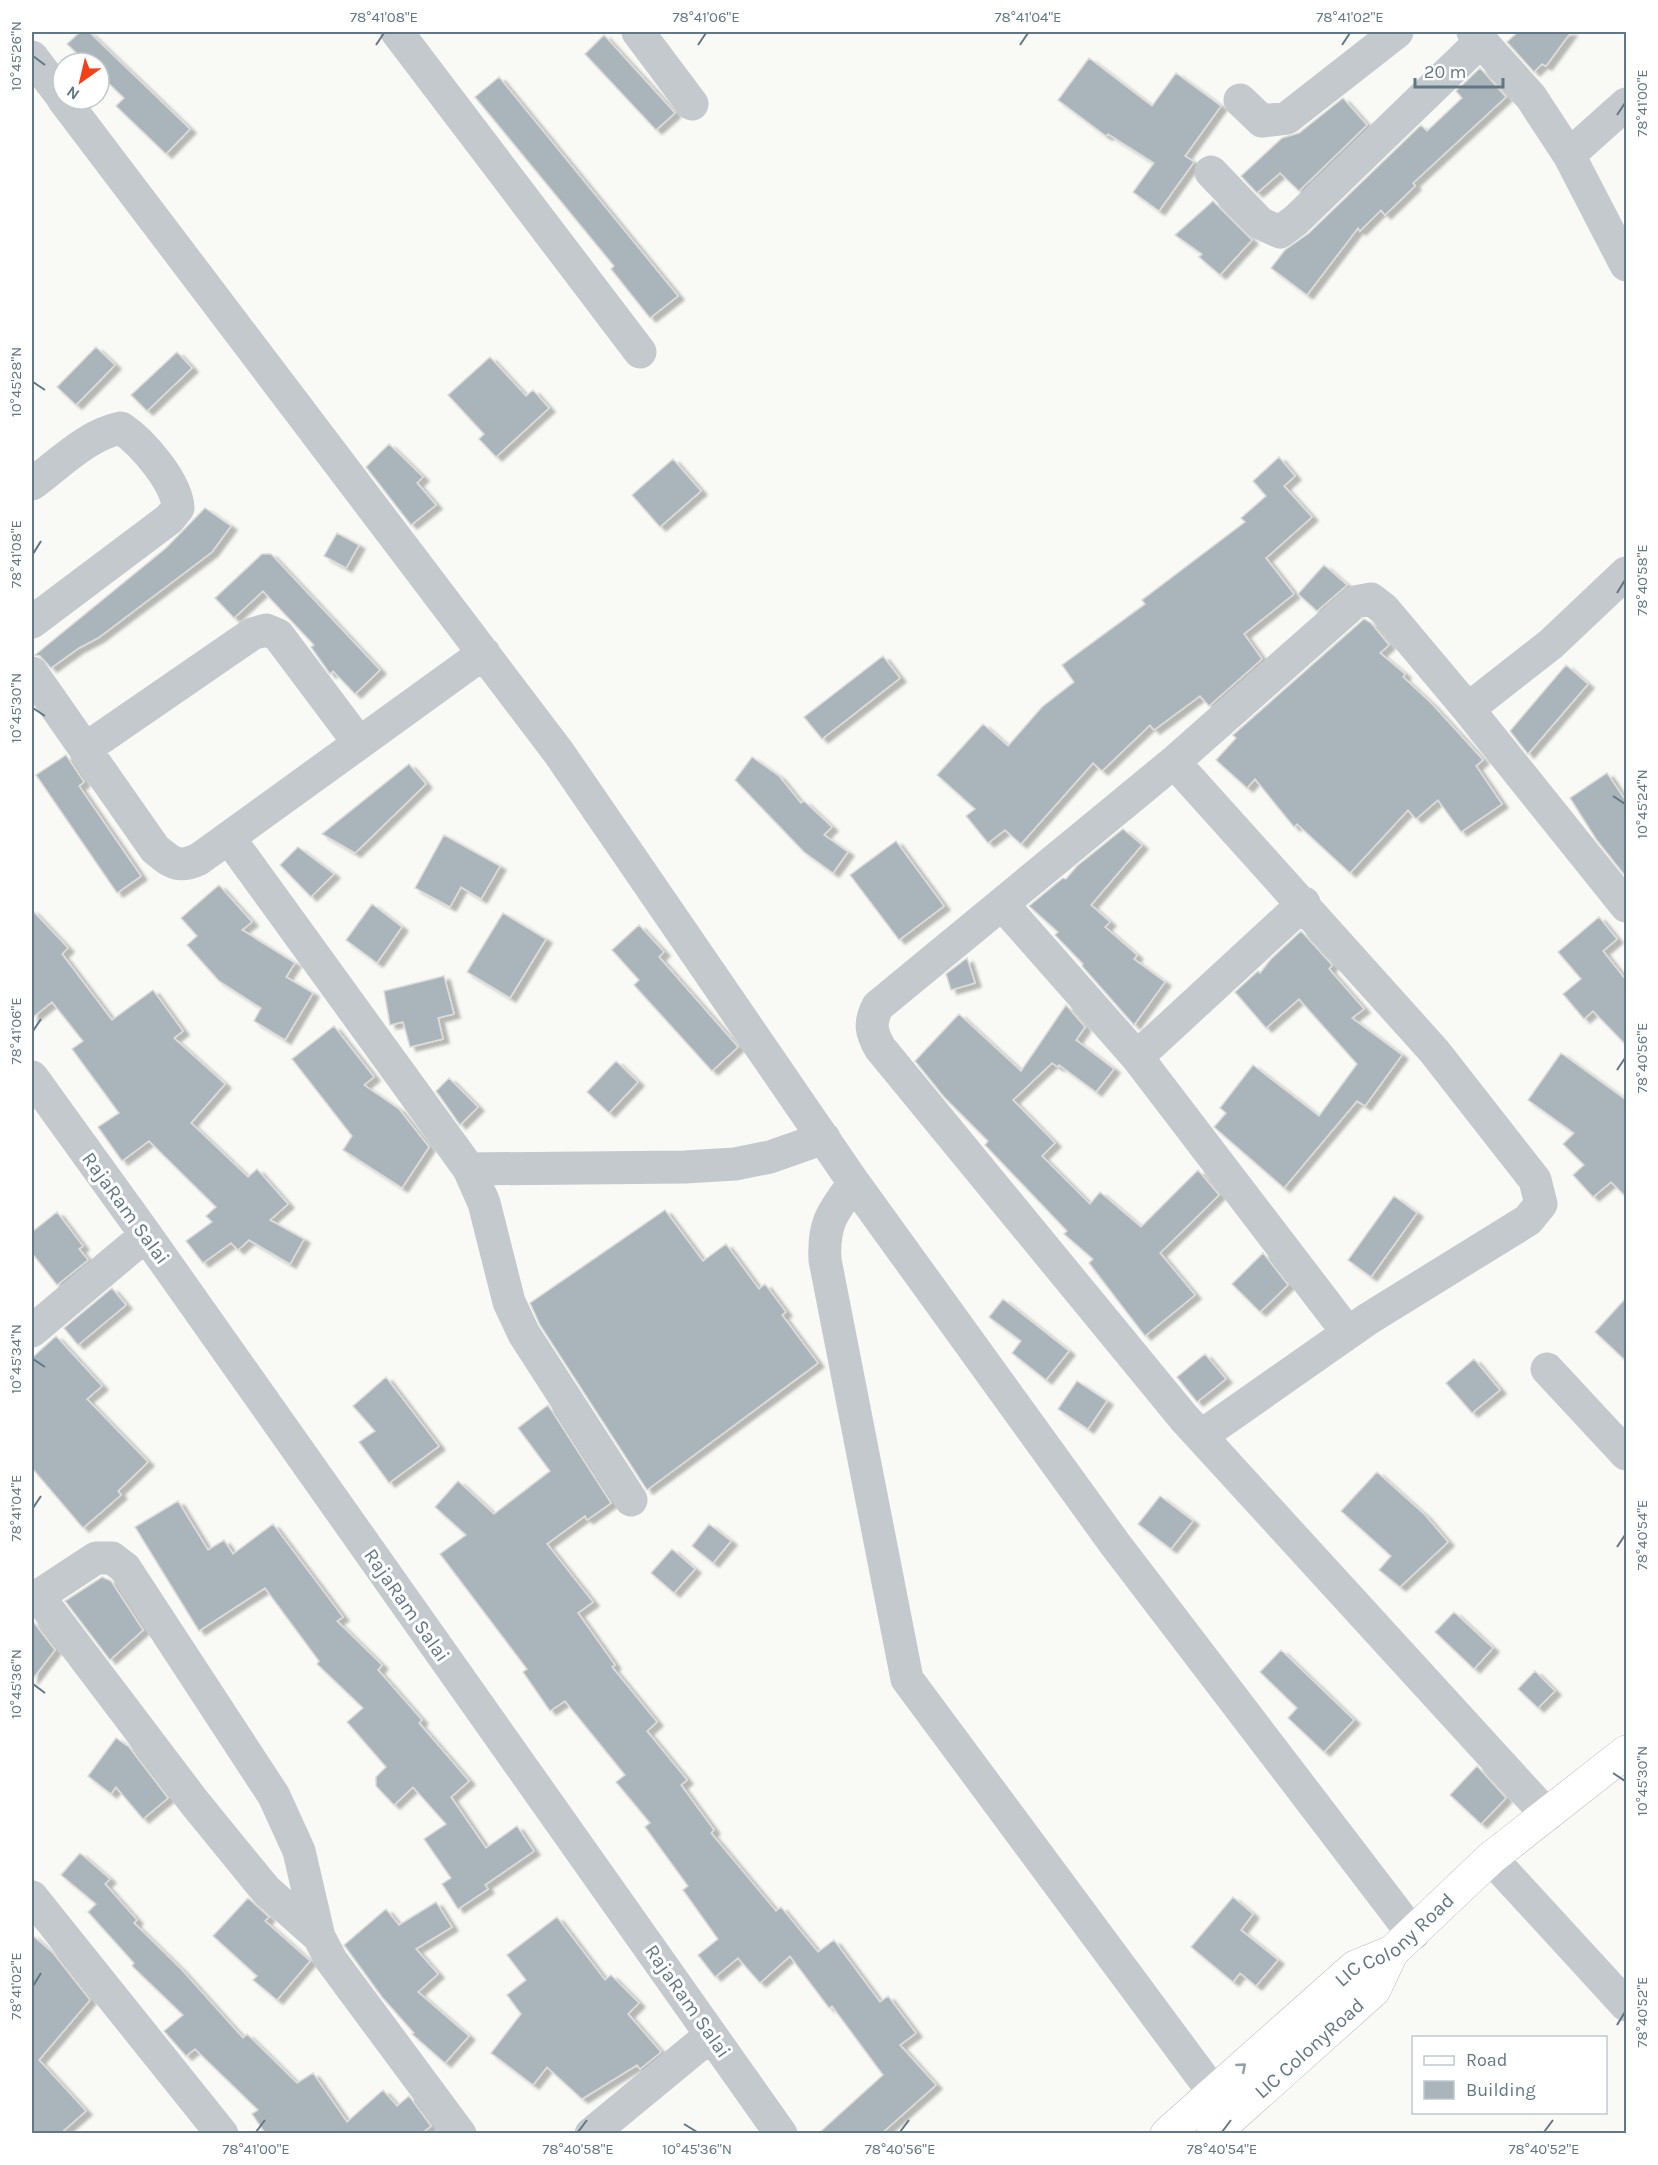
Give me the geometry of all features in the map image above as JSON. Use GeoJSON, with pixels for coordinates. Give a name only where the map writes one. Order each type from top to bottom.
{"type":"FeatureCollection","features":[{"type":"Feature","properties":{"kind":"main road","name":"LIC Colony Road"},"geometry":{"type":"LineString","coordinates":[[1402,1943],[1491,1858],[1626,1752]]}},
{"type":"Feature","properties":{"kind":"main road","name":"LIC ColonyRoad"},"geometry":{"type":"LineString","coordinates":[[1219,2114],[1374,1990],[1402,1943]]}},
{"type":"Feature","properties":{"kind":"main road"},"geometry":{"type":"LineString","coordinates":[[1167,2133],[1219,2114]]}},
{"type":"Feature","properties":{"kind":"street"},"geometry":{"type":"LineString","coordinates":[[397,32],[640,352]]}},
{"type":"Feature","properties":{"kind":"street"},"geometry":{"type":"LineString","coordinates":[[638,32],[692,104]]}},
{"type":"Feature","properties":{"kind":"street"},"geometry":{"type":"LineString","coordinates":[[1240,100],[1262,121],[1287,118],[1397,32]]}},
{"type":"Feature","properties":{"kind":"street"},"geometry":{"type":"LineString","coordinates":[[1211,172],[1260,223],[1280,232],[1296,220],[1477,36],[1531,97],[1569,155],[1626,265]]}},
{"type":"Feature","properties":{"kind":"street"},"geometry":{"type":"LineString","coordinates":[[32,57],[51,83]]}},
{"type":"Feature","properties":{"kind":"street"},"geometry":{"type":"LineString","coordinates":[[1569,155],[1626,104]]}},
{"type":"Feature","properties":{"kind":"street"},"geometry":{"type":"LineString","coordinates":[[72,111],[559,753],[854,1183],[1402,1943]]}},
{"type":"Feature","properties":{"kind":"street"},"geometry":{"type":"LineString","coordinates":[[32,484],[93,440],[109,430],[121,428],[133,435],[172,485],[178,497],[178,508],[169,519],[32,622]]}},
{"type":"Feature","properties":{"kind":"street"},"geometry":{"type":"LineString","coordinates":[[1468,709],[1551,644],[1626,573]]}},
{"type":"Feature","properties":{"kind":"street"},"geometry":{"type":"LineString","coordinates":[[1546,1815],[1201,1436],[888,1058],[871,1032],[872,1017],[878,1006],[1174,762],[1355,602],[1371,599],[1384,609],[1468,709],[1626,906]]}},
{"type":"Feature","properties":{"kind":"street"},"geometry":{"type":"LineString","coordinates":[[85,749],[252,634],[266,630],[278,635],[359,743]]}},
{"type":"Feature","properties":{"kind":"street"},"geometry":{"type":"LineString","coordinates":[[32,673],[155,849],[171,862],[186,866],[229,838],[484,652]]}},
{"type":"Feature","properties":{"kind":"street"},"geometry":{"type":"LineString","coordinates":[[1174,762],[1304,903],[1456,1078],[1535,1180],[1541,1204],[1528,1220],[1348,1333],[1201,1436]]}},
{"type":"Feature","properties":{"kind":"street"},"geometry":{"type":"LineString","coordinates":[[229,838],[469,1169],[484,1203],[509,1302],[524,1334],[630,1500]]}},
{"type":"Feature","properties":{"kind":"street"},"geometry":{"type":"LineString","coordinates":[[1137,1057],[1304,903]]}},
{"type":"Feature","properties":{"kind":"street"},"geometry":{"type":"LineString","coordinates":[[1003,905],[1137,1057],[1348,1333]]}},
{"type":"Feature","properties":{"kind":"street","name":"RajaRam Salai"},"geometry":{"type":"LineString","coordinates":[[32,1077],[781,2133]]}},
{"type":"Feature","properties":{"kind":"street"},"geometry":{"type":"LineString","coordinates":[[469,1169],[685,1167],[735,1164],[770,1156],[824,1138]]}},
{"type":"Feature","properties":{"kind":"street"},"geometry":{"type":"LineString","coordinates":[[854,1183],[833,1212],[824,1234],[825,1260],[907,1679],[1219,2114]]}},
{"type":"Feature","properties":{"kind":"street"},"geometry":{"type":"LineString","coordinates":[[32,1331],[146,1235]]}},
{"type":"Feature","properties":{"kind":"street"},"geometry":{"type":"LineString","coordinates":[[1547,1369],[1626,1454]]}},
{"type":"Feature","properties":{"kind":"street"},"geometry":{"type":"LineString","coordinates":[[319,1937],[265,1889],[35,1598],[96,1558],[112,1558],[125,1568],[274,1796],[299,1851],[319,1937],[331,1960],[460,2133]]}},
{"type":"Feature","properties":{"kind":"street"},"geometry":{"type":"LineString","coordinates":[[1491,1858],[1626,2005]]}},
{"type":"Feature","properties":{"kind":"street"},"geometry":{"type":"LineString","coordinates":[[32,1897],[222,2133]]}},
{"type":"Feature","properties":{"kind":"street"},"geometry":{"type":"LineString","coordinates":[[591,2133],[711,2035]]}},
{"type":"Feature","properties":{"kind":"building"},"geometry":{"type":"Polygon","coordinates":[[[80,32],[89,32],[109,51],[74,51],[67,44],[80,32]]]}},
{"type":"Feature","properties":{"kind":"building"},"geometry":{"type":"Polygon","coordinates":[[[1518,32],[1571,32],[1546,66],[1542,64],[1534,72],[1507,42],[1518,32]]]}},
{"type":"Feature","properties":{"kind":"building"},"geometry":{"type":"Polygon","coordinates":[[[604,35],[675,113],[656,130],[585,54],[604,35]]]}},
{"type":"Feature","properties":{"kind":"building"},"geometry":{"type":"Polygon","coordinates":[[[111,53],[190,129],[166,154],[116,106],[124,98],[111,86],[111,53]]]}},
{"type":"Feature","properties":{"kind":"building"},"geometry":{"type":"Polygon","coordinates":[[[1089,58],[1152,106],[1176,73],[1221,106],[1185,156],[1194,162],[1159,211],[1133,192],[1154,163],[1108,134],[1106,136],[1058,100],[1089,58]]]}},
{"type":"Feature","properties":{"kind":"building"},"geometry":{"type":"Polygon","coordinates":[[[1480,68],[1506,97],[1413,183],[1415,186],[1385,215],[1381,210],[1360,231],[1358,228],[1307,295],[1271,268],[1285,250],[1309,233],[1421,125],[1427,131],[1462,98],[1456,91],[1480,68]]]}},
{"type":"Feature","properties":{"kind":"building"},"geometry":{"type":"Polygon","coordinates":[[[499,77],[678,296],[650,318],[611,269],[614,266],[475,97],[499,77]]]}},
{"type":"Feature","properties":{"kind":"building"},"geometry":{"type":"Polygon","coordinates":[[[1343,98],[1367,125],[1299,191],[1280,173],[1257,193],[1241,176],[1282,138],[1299,133],[1343,98]]]}},
{"type":"Feature","properties":{"kind":"building"},"geometry":{"type":"Polygon","coordinates":[[[1213,201],[1252,240],[1220,275],[1199,257],[1202,254],[1175,235],[1213,201]]]}},
{"type":"Feature","properties":{"kind":"building"},"geometry":{"type":"Polygon","coordinates":[[[96,347],[115,365],[76,405],[57,387],[96,347]]]}},
{"type":"Feature","properties":{"kind":"building"},"geometry":{"type":"Polygon","coordinates":[[[177,352],[192,368],[147,411],[131,395],[177,352]]]}},
{"type":"Feature","properties":{"kind":"building"},"geometry":{"type":"Polygon","coordinates":[[[490,357],[526,396],[533,390],[549,408],[496,457],[479,439],[484,434],[448,395],[490,357]]]}},
{"type":"Feature","properties":{"kind":"building"},"geometry":{"type":"Polygon","coordinates":[[[389,444],[423,477],[417,483],[436,505],[411,525],[366,467],[389,444]]]}},
{"type":"Feature","properties":{"kind":"building"},"geometry":{"type":"Polygon","coordinates":[[[1279,457],[1295,476],[1284,486],[1312,517],[1266,558],[1294,594],[1244,634],[1262,659],[1209,706],[1200,696],[1154,730],[1150,725],[1102,771],[1093,763],[1021,844],[1005,830],[988,843],[966,816],[975,809],[937,775],[983,724],[1008,746],[1042,707],[1074,682],[1062,665],[1145,604],[1142,600],[1245,522],[1241,518],[1266,496],[1253,481],[1279,457]]]}},
{"type":"Feature","properties":{"kind":"building"},"geometry":{"type":"Polygon","coordinates":[[[673,459],[701,491],[660,527],[632,495],[673,459]]]}},
{"type":"Feature","properties":{"kind":"building"},"geometry":{"type":"Polygon","coordinates":[[[205,508],[231,526],[212,552],[98,638],[51,668],[40,656],[35,655],[166,548],[205,508]]]}},
{"type":"Feature","properties":{"kind":"building"},"geometry":{"type":"Polygon","coordinates":[[[337,533],[359,545],[346,568],[324,556],[337,533]]]}},
{"type":"Feature","properties":{"kind":"building"},"geometry":{"type":"Polygon","coordinates":[[[262,554],[271,554],[380,670],[355,694],[333,671],[330,674],[311,647],[314,645],[263,591],[234,618],[215,598],[262,554]]]}},
{"type":"Feature","properties":{"kind":"building"},"geometry":{"type":"Polygon","coordinates":[[[1324,565],[1347,585],[1317,611],[1298,594],[1324,565]]]}},
{"type":"Feature","properties":{"kind":"building"},"geometry":{"type":"Polygon","coordinates":[[[1364,619],[1371,623],[1389,645],[1380,653],[1405,674],[1403,677],[1432,704],[1483,760],[1476,766],[1502,804],[1461,832],[1438,800],[1416,819],[1408,810],[1350,873],[1297,824],[1294,827],[1255,779],[1247,788],[1216,760],[1236,738],[1233,735],[1364,619]]]}},
{"type":"Feature","properties":{"kind":"building"},"geometry":{"type":"Polygon","coordinates":[[[883,656],[900,678],[822,739],[804,717],[883,656]]]}},
{"type":"Feature","properties":{"kind":"building"},"geometry":{"type":"Polygon","coordinates":[[[1566,665],[1588,684],[1528,754],[1510,731],[1566,665]]]}},
{"type":"Feature","properties":{"kind":"building"},"geometry":{"type":"Polygon","coordinates":[[[66,755],[84,782],[79,786],[141,876],[117,893],[36,775],[66,755]]]}},
{"type":"Feature","properties":{"kind":"building"},"geometry":{"type":"Polygon","coordinates":[[[752,757],[779,776],[801,803],[804,801],[832,827],[824,835],[848,852],[833,873],[804,852],[735,780],[752,757]]]}},
{"type":"Feature","properties":{"kind":"building"},"geometry":{"type":"Polygon","coordinates":[[[409,764],[426,784],[355,853],[322,834],[409,764]]]}},
{"type":"Feature","properties":{"kind":"building"},"geometry":{"type":"Polygon","coordinates":[[[1607,773],[1626,801],[1626,877],[1596,839],[1570,798],[1607,773]]]}},
{"type":"Feature","properties":{"kind":"building"},"geometry":{"type":"Polygon","coordinates":[[[1123,829],[1142,845],[1091,905],[1110,922],[1105,927],[1137,955],[1134,959],[1165,982],[1134,1025],[1082,966],[1083,964],[1055,935],[1058,932],[1029,906],[1063,878],[1066,879],[1077,866],[1123,829]]]}},
{"type":"Feature","properties":{"kind":"building"},"geometry":{"type":"Polygon","coordinates":[[[444,835],[500,866],[481,899],[461,887],[450,907],[415,888],[444,835]]]}},
{"type":"Feature","properties":{"kind":"building"},"geometry":{"type":"Polygon","coordinates":[[[896,841],[944,906],[899,940],[850,875],[896,841]]]}},
{"type":"Feature","properties":{"kind":"building"},"geometry":{"type":"Polygon","coordinates":[[[298,847],[334,874],[311,897],[280,865],[298,847]]]}},
{"type":"Feature","properties":{"kind":"building"},"geometry":{"type":"Polygon","coordinates":[[[219,885],[252,922],[242,930],[295,963],[286,977],[313,993],[285,1040],[254,1021],[261,1008],[219,981],[187,945],[197,936],[181,918],[219,885]]]}},
{"type":"Feature","properties":{"kind":"building"},"geometry":{"type":"Polygon","coordinates":[[[372,904],[402,927],[377,963],[346,940],[372,904]]]}},
{"type":"Feature","properties":{"kind":"building"},"geometry":{"type":"Polygon","coordinates":[[[32,910],[68,948],[62,954],[112,1020],[153,990],[183,1031],[174,1038],[225,1084],[191,1123],[248,1177],[257,1169],[288,1204],[270,1220],[304,1239],[290,1264],[249,1240],[238,1250],[231,1243],[203,1263],[186,1241],[212,1222],[206,1216],[216,1207],[149,1141],[122,1161],[98,1127],[119,1113],[72,1049],[83,1041],[52,1002],[32,1018],[32,910]]]}},
{"type":"Feature","properties":{"kind":"building"},"geometry":{"type":"Polygon","coordinates":[[[503,913],[546,939],[510,998],[467,972],[503,913]]]}},
{"type":"Feature","properties":{"kind":"building"},"geometry":{"type":"Polygon","coordinates":[[[1599,917],[1617,939],[1603,951],[1626,980],[1626,1045],[1593,1011],[1584,1019],[1563,994],[1581,979],[1558,952],[1599,917]]]}},
{"type":"Feature","properties":{"kind":"building"},"geometry":{"type":"Polygon","coordinates":[[[639,925],[664,952],[659,957],[738,1047],[712,1071],[634,985],[639,980],[612,950],[639,925]]]}},
{"type":"Feature","properties":{"kind":"building"},"geometry":{"type":"Polygon","coordinates":[[[1301,931],[1332,965],[1329,969],[1364,1009],[1352,1018],[1402,1055],[1365,1106],[1357,1101],[1284,1188],[1214,1127],[1226,1113],[1220,1108],[1253,1065],[1319,1116],[1357,1064],[1299,999],[1266,1028],[1235,992],[1258,971],[1260,973],[1271,959],[1301,931]]]}},
{"type":"Feature","properties":{"kind":"building"},"geometry":{"type":"Polygon","coordinates":[[[967,958],[975,983],[951,990],[946,974],[967,958]]]}},
{"type":"Feature","properties":{"kind":"building"},"geometry":{"type":"Polygon","coordinates":[[[444,976],[454,1014],[438,1018],[443,1039],[410,1047],[403,1022],[390,1025],[384,991],[444,976]]]}},
{"type":"Feature","properties":{"kind":"building"},"geometry":{"type":"Polygon","coordinates":[[[1066,1005],[1085,1027],[1076,1040],[1114,1069],[1096,1092],[1059,1065],[1058,1067],[1052,1063],[1013,1100],[1055,1143],[1042,1156],[1090,1204],[1100,1192],[1141,1227],[1198,1170],[1219,1195],[1160,1253],[1195,1295],[1145,1336],[1089,1263],[1093,1259],[1064,1234],[1067,1231],[985,1145],[988,1141],[944,1097],[915,1061],[959,1014],[1021,1071],[1066,1005]]]}},
{"type":"Feature","properties":{"kind":"building"},"geometry":{"type":"Polygon","coordinates":[[[334,1026],[374,1077],[364,1085],[399,1109],[429,1147],[402,1188],[343,1150],[352,1136],[292,1059],[334,1026]]]}},
{"type":"Feature","properties":{"kind":"building"},"geometry":{"type":"Polygon","coordinates":[[[1561,1053],[1626,1100],[1626,1197],[1611,1182],[1593,1197],[1573,1175],[1584,1165],[1563,1144],[1574,1133],[1528,1100],[1561,1053]]]}},
{"type":"Feature","properties":{"kind":"building"},"geometry":{"type":"Polygon","coordinates":[[[616,1061],[638,1082],[609,1113],[587,1092],[616,1061]]]}},
{"type":"Feature","properties":{"kind":"building"},"geometry":{"type":"Polygon","coordinates":[[[449,1078],[478,1107],[460,1125],[436,1091],[449,1078]]]}},
{"type":"Feature","properties":{"kind":"building"},"geometry":{"type":"Polygon","coordinates":[[[1394,1196],[1417,1213],[1371,1277],[1348,1260],[1394,1196]]]}},
{"type":"Feature","properties":{"kind":"building"},"geometry":{"type":"Polygon","coordinates":[[[665,1210],[703,1261],[726,1244],[759,1289],[765,1284],[786,1312],[782,1315],[818,1363],[647,1490],[540,1325],[530,1303],[665,1210]]]}},
{"type":"Feature","properties":{"kind":"building"},"geometry":{"type":"Polygon","coordinates":[[[57,1212],[83,1246],[79,1249],[88,1260],[57,1285],[32,1253],[32,1232],[57,1212]]]}},
{"type":"Feature","properties":{"kind":"building"},"geometry":{"type":"Polygon","coordinates":[[[1263,1253],[1288,1285],[1260,1312],[1232,1284],[1263,1253]]]}},
{"type":"Feature","properties":{"kind":"building"},"geometry":{"type":"Polygon","coordinates":[[[112,1288],[126,1305],[78,1345],[64,1328],[112,1288]]]}},
{"type":"Feature","properties":{"kind":"building"},"geometry":{"type":"Polygon","coordinates":[[[1626,1298],[1626,1361],[1595,1332],[1626,1298]]]}},
{"type":"Feature","properties":{"kind":"building"},"geometry":{"type":"Polygon","coordinates":[[[1003,1299],[1069,1351],[1046,1380],[1012,1353],[1021,1341],[989,1317],[1003,1299]]]}},
{"type":"Feature","properties":{"kind":"building"},"geometry":{"type":"Polygon","coordinates":[[[56,1336],[102,1386],[87,1399],[148,1462],[118,1491],[121,1495],[83,1528],[32,1468],[32,1358],[56,1336]]]}},
{"type":"Feature","properties":{"kind":"building"},"geometry":{"type":"Polygon","coordinates":[[[1205,1354],[1226,1379],[1197,1402],[1177,1377],[1205,1354]]]}},
{"type":"Feature","properties":{"kind":"building"},"geometry":{"type":"Polygon","coordinates":[[[1474,1359],[1500,1390],[1472,1413],[1446,1383],[1474,1359]]]}},
{"type":"Feature","properties":{"kind":"building"},"geometry":{"type":"Polygon","coordinates":[[[386,1377],[439,1446],[389,1483],[359,1442],[375,1431],[353,1406],[386,1377]]]}},
{"type":"Feature","properties":{"kind":"building"},"geometry":{"type":"Polygon","coordinates":[[[1077,1381],[1107,1401],[1088,1429],[1058,1409],[1077,1381]]]}},
{"type":"Feature","properties":{"kind":"building"},"geometry":{"type":"Polygon","coordinates":[[[548,1405],[611,1503],[587,1520],[585,1516],[547,1544],[593,1602],[578,1613],[615,1665],[612,1667],[657,1722],[647,1731],[687,1780],[681,1785],[714,1830],[711,1833],[776,1911],[781,1907],[818,1952],[834,1940],[880,2002],[888,1996],[916,2033],[900,2045],[936,2085],[882,2133],[819,2133],[883,2075],[832,2006],[829,2008],[790,1956],[760,1983],[738,1958],[715,1977],[698,1955],[718,1939],[683,1890],[688,1886],[645,1827],[650,1823],[616,1782],[625,1775],[565,1701],[550,1711],[523,1672],[527,1669],[440,1554],[466,1535],[435,1507],[458,1481],[494,1514],[550,1471],[518,1428],[548,1405]]]}},
{"type":"Feature","properties":{"kind":"building"},"geometry":{"type":"Polygon","coordinates":[[[1377,1472],[1425,1515],[1448,1542],[1400,1587],[1379,1570],[1391,1556],[1341,1511],[1377,1472]]]}},
{"type":"Feature","properties":{"kind":"building"},"geometry":{"type":"Polygon","coordinates":[[[1160,1496],[1193,1521],[1171,1549],[1138,1524],[1160,1496]]]}},
{"type":"Feature","properties":{"kind":"building"},"geometry":{"type":"Polygon","coordinates":[[[178,1501],[208,1550],[224,1540],[233,1554],[273,1524],[343,1617],[337,1621],[382,1665],[378,1670],[422,1720],[419,1723],[469,1781],[451,1797],[486,1848],[517,1826],[534,1851],[485,1885],[488,1889],[458,1909],[442,1884],[451,1878],[424,1839],[446,1824],[413,1787],[394,1805],[376,1786],[376,1777],[386,1767],[347,1722],[363,1708],[317,1664],[319,1661],[265,1588],[199,1631],[135,1527],[178,1501]]]}},
{"type":"Feature","properties":{"kind":"building"},"geometry":{"type":"Polygon","coordinates":[[[709,1524],[731,1541],[713,1563],[692,1546],[709,1524]]]}},
{"type":"Feature","properties":{"kind":"building"},"geometry":{"type":"Polygon","coordinates":[[[672,1549],[695,1569],[674,1593],[651,1573],[672,1549]]]}},
{"type":"Feature","properties":{"kind":"building"},"geometry":{"type":"Polygon","coordinates":[[[102,1577],[111,1581],[143,1630],[110,1660],[65,1601],[102,1577]]]}},
{"type":"Feature","properties":{"kind":"building"},"geometry":{"type":"Polygon","coordinates":[[[1454,1612],[1493,1648],[1474,1669],[1435,1632],[1454,1612]]]}},
{"type":"Feature","properties":{"kind":"building"},"geometry":{"type":"Polygon","coordinates":[[[32,1620],[55,1650],[32,1680],[32,1620]]]}},
{"type":"Feature","properties":{"kind":"building"},"geometry":{"type":"Polygon","coordinates":[[[1281,1650],[1354,1720],[1324,1752],[1288,1718],[1297,1708],[1260,1672],[1281,1650]]]}},
{"type":"Feature","properties":{"kind":"building"},"geometry":{"type":"Polygon","coordinates":[[[1535,1671],[1555,1691],[1538,1708],[1518,1689],[1535,1671]]]}},
{"type":"Feature","properties":{"kind":"building"},"geometry":{"type":"Polygon","coordinates":[[[116,1738],[129,1747],[168,1798],[143,1819],[116,1787],[111,1794],[88,1776],[116,1738]]]}},
{"type":"Feature","properties":{"kind":"building"},"geometry":{"type":"Polygon","coordinates":[[[1477,1766],[1506,1798],[1481,1824],[1450,1795],[1477,1766]]]}},
{"type":"Feature","properties":{"kind":"building"},"geometry":{"type":"Polygon","coordinates":[[[80,1853],[110,1879],[105,1884],[137,1920],[134,1923],[181,1969],[243,2038],[247,2034],[297,2083],[313,2073],[347,2122],[383,2090],[397,2106],[409,2096],[431,2126],[422,2133],[265,2133],[252,2114],[258,2110],[195,2049],[186,2056],[164,2031],[183,2015],[132,1966],[134,1963],[88,1912],[96,1904],[61,1875],[80,1853]]]}},
{"type":"Feature","properties":{"kind":"building"},"geometry":{"type":"Polygon","coordinates":[[[1233,1897],[1253,1914],[1241,1930],[1278,1960],[1256,1986],[1240,1973],[1233,1982],[1191,1947],[1233,1897]]]}},
{"type":"Feature","properties":{"kind":"building"},"geometry":{"type":"Polygon","coordinates":[[[248,1898],[269,1917],[265,1921],[310,1961],[277,2000],[253,1980],[257,1976],[213,1936],[248,1898]]]}},
{"type":"Feature","properties":{"kind":"building"},"geometry":{"type":"Polygon","coordinates":[[[436,1902],[452,1927],[416,1949],[438,1974],[418,1992],[469,2036],[445,2063],[412,2034],[414,2033],[382,1997],[344,1945],[386,1909],[399,1925],[436,1902]]]}},
{"type":"Feature","properties":{"kind":"building"},"geometry":{"type":"Polygon","coordinates":[[[557,1917],[605,1980],[611,1975],[639,2003],[628,2014],[661,2052],[640,2069],[637,2065],[582,2099],[547,2067],[533,2085],[491,2053],[521,2014],[507,1995],[526,1980],[507,1955],[557,1917]]]}},
{"type":"Feature","properties":{"kind":"building"},"geometry":{"type":"Polygon","coordinates":[[[32,1935],[53,1953],[90,2000],[39,2060],[86,2111],[61,2133],[32,2133],[32,1935]]]}}]}
